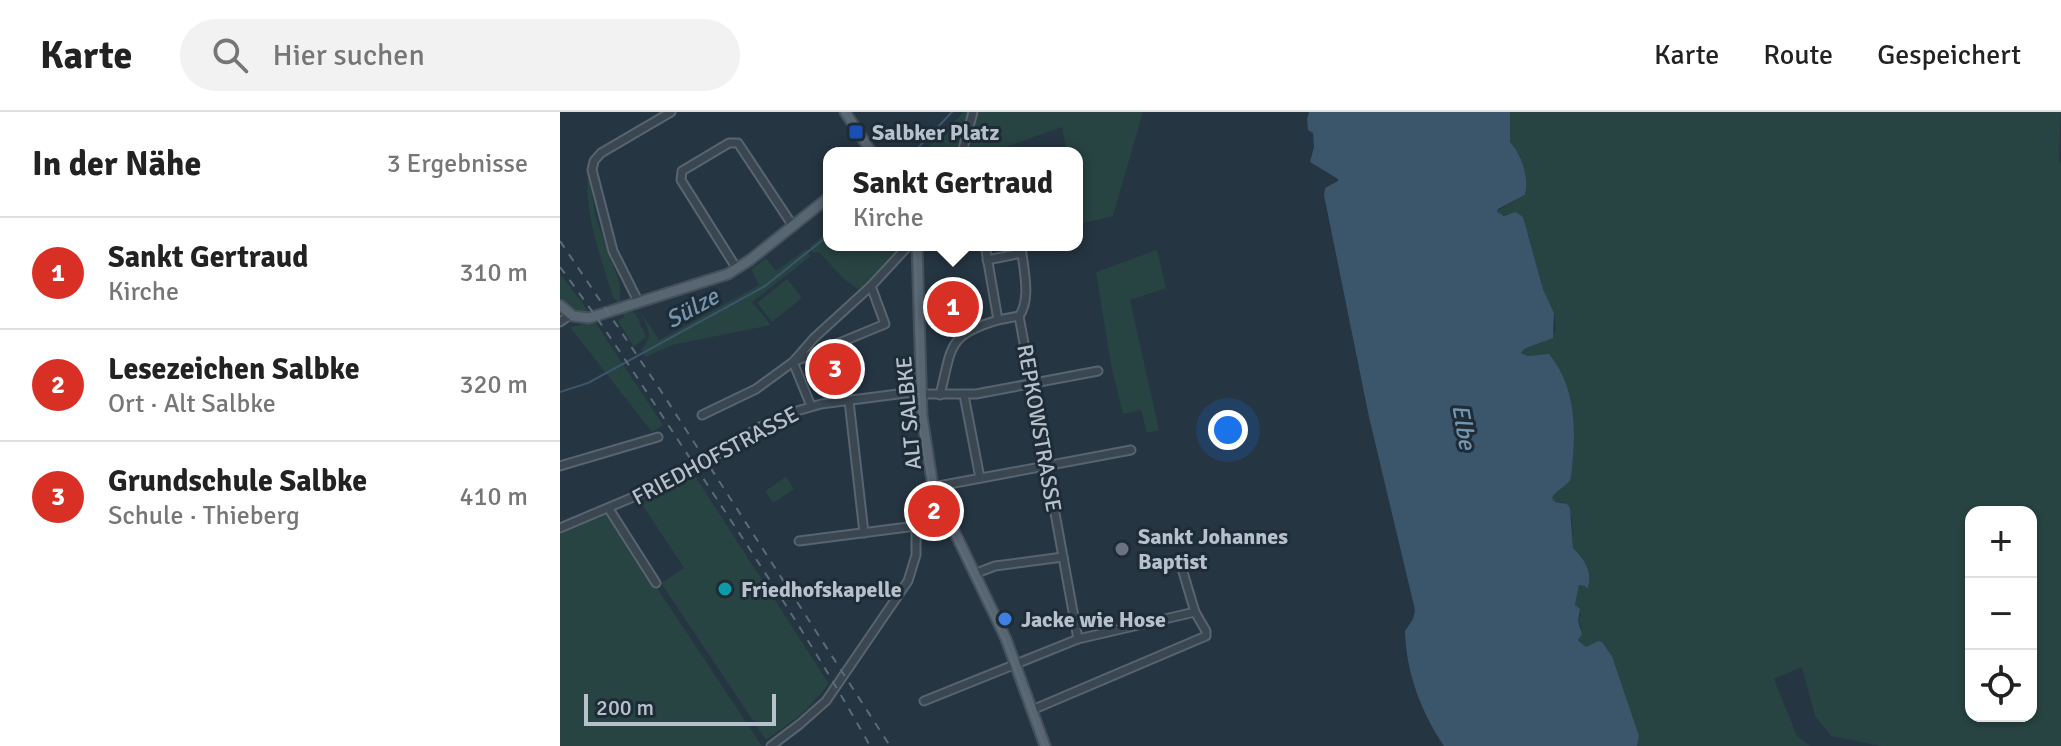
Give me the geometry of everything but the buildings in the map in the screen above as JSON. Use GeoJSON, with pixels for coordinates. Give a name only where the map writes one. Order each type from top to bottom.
{"type":"FeatureCollection","features":[{"type":"Feature","properties":{"kind":"main road"},"geometry":{"type":"LineString","coordinates":[[845,112],[868,147]]}},
{"type":"Feature","properties":{"kind":"main road"},"geometry":{"type":"LineString","coordinates":[[560,305],[570,315],[593,317],[718,278],[737,269],[823,202]]}},
{"type":"Feature","properties":{"kind":"main road","name":"ALT SALBKE"},"geometry":{"type":"LineString","coordinates":[[917,251],[924,439],[933,487],[1015,662],[1045,746]]}},
{"type":"Feature","properties":{"kind":"street"},"geometry":{"type":"LineString","coordinates":[[639,303],[615,258],[592,170],[595,160],[602,153],[671,112]]}},
{"type":"Feature","properties":{"kind":"street"},"geometry":{"type":"LineString","coordinates":[[964,147],[973,112]]}},
{"type":"Feature","properties":{"kind":"street"},"geometry":{"type":"LineString","coordinates":[[737,269],[681,180],[682,171],[729,143],[738,143],[793,226]]}},
{"type":"Feature","properties":{"kind":"street"},"geometry":{"type":"LineString","coordinates":[[702,415],[756,389],[793,362],[903,251]]}},
{"type":"Feature","properties":{"kind":"street"},"geometry":{"type":"LineString","coordinates":[[986,251],[998,320]]}},
{"type":"Feature","properties":{"kind":"street","name":"REPKOWSTRASSE"},"geometry":{"type":"LineString","coordinates":[[987,260],[1022,253],[1025,296],[1024,308],[1019,316],[1078,639]]}},
{"type":"Feature","properties":{"kind":"street"},"geometry":{"type":"LineString","coordinates":[[793,362],[885,324],[871,286]]}},
{"type":"Feature","properties":{"kind":"street"},"geometry":{"type":"LineString","coordinates":[[560,322],[570,315]]}},
{"type":"Feature","properties":{"kind":"street"},"geometry":{"type":"LineString","coordinates":[[940,395],[950,354],[962,335],[973,327],[1019,316]]}},
{"type":"Feature","properties":{"kind":"street"},"geometry":{"type":"LineString","coordinates":[[793,362],[811,406]]}},
{"type":"Feature","properties":{"kind":"street","name":"FRIEDHOFSTRASSE"},"geometry":{"type":"LineString","coordinates":[[560,528],[690,472],[769,422],[811,406],[921,393],[964,395],[1098,371]]}},
{"type":"Feature","properties":{"kind":"street"},"geometry":{"type":"LineString","coordinates":[[964,395],[980,478]]}},
{"type":"Feature","properties":{"kind":"street"},"geometry":{"type":"LineString","coordinates":[[849,401],[864,533]]}},
{"type":"Feature","properties":{"kind":"street"},"geometry":{"type":"LineString","coordinates":[[560,466],[658,437]]}},
{"type":"Feature","properties":{"kind":"street"},"geometry":{"type":"LineString","coordinates":[[771,746],[826,701],[908,581],[916,560],[917,499],[933,487],[1131,450]]}},
{"type":"Feature","properties":{"kind":"street"},"geometry":{"type":"LineString","coordinates":[[609,509],[656,583]]}},
{"type":"Feature","properties":{"kind":"street"},"geometry":{"type":"LineString","coordinates":[[799,541],[916,526]]}},
{"type":"Feature","properties":{"kind":"street"},"geometry":{"type":"LineString","coordinates":[[974,574],[995,566],[1063,557]]}},
{"type":"Feature","properties":{"kind":"street"},"geometry":{"type":"LineString","coordinates":[[1032,710],[1203,638],[1206,632],[1195,612],[1183,572]]}},
{"type":"Feature","properties":{"kind":"street"},"geometry":{"type":"LineString","coordinates":[[924,701],[1078,639],[1195,612]]}},
{"type":"Feature","properties":{"kind":"green space"},"geometry":{"type":"Polygon","coordinates":[[[964,112],[971,112],[962,147],[928,147],[964,112]]]}},
{"type":"Feature","properties":{"kind":"green space"},"geometry":{"type":"Polygon","coordinates":[[[978,112],[1143,112],[1113,216],[1083,223],[1083,147],[1066,147],[1062,127],[1005,147],[970,147],[978,112]]]}},
{"type":"Feature","properties":{"kind":"green space"},"geometry":{"type":"Polygon","coordinates":[[[1510,112],[2061,112],[2061,746],[1881,746],[1831,736],[1815,716],[1802,667],[1774,679],[1797,736],[1810,746],[1637,746],[1612,656],[1602,642],[1586,647],[1578,639],[1582,628],[1578,621],[1581,615],[1575,605],[1579,585],[1586,589],[1589,584],[1589,573],[1585,562],[1573,548],[1572,517],[1563,502],[1554,502],[1552,498],[1571,478],[1574,429],[1570,397],[1549,355],[1529,356],[1521,353],[1541,343],[1556,330],[1554,313],[1543,289],[1523,218],[1499,215],[1497,211],[1525,195],[1523,167],[1510,142],[1510,112]]]}},
{"type":"Feature","properties":{"kind":"green space"},"geometry":{"type":"Polygon","coordinates":[[[591,154],[589,176],[596,218],[620,284],[618,303],[613,297],[592,227],[587,190],[591,154]]]}},
{"type":"Feature","properties":{"kind":"green space"},"geometry":{"type":"Polygon","coordinates":[[[823,235],[823,251],[899,251],[859,290],[819,252],[813,253],[810,247],[823,235]]]}},
{"type":"Feature","properties":{"kind":"green space"},"geometry":{"type":"Polygon","coordinates":[[[806,249],[811,256],[752,302],[771,325],[672,345],[645,357],[641,349],[649,335],[639,310],[659,340],[759,285],[751,269],[766,258],[776,271],[806,249]]]}},
{"type":"Feature","properties":{"kind":"green space"},"geometry":{"type":"Polygon","coordinates":[[[1157,250],[1166,288],[1130,300],[1159,430],[1147,433],[1141,410],[1123,414],[1111,365],[1096,272],[1157,250]]]}},
{"type":"Feature","properties":{"kind":"green space"},"geometry":{"type":"Polygon","coordinates":[[[560,274],[589,312],[579,312],[560,297],[560,274]]]}},
{"type":"Feature","properties":{"kind":"green space"},"geometry":{"type":"Polygon","coordinates":[[[787,279],[802,298],[772,322],[757,303],[787,279]]]}},
{"type":"Feature","properties":{"kind":"green space"},"geometry":{"type":"Polygon","coordinates":[[[632,311],[646,337],[634,347],[618,321],[624,317],[623,314],[632,311]]]}},
{"type":"Feature","properties":{"kind":"green space"},"geometry":{"type":"Polygon","coordinates":[[[595,322],[663,425],[652,432],[570,327],[595,322]]]}},
{"type":"Feature","properties":{"kind":"green space"},"geometry":{"type":"Polygon","coordinates":[[[695,476],[829,684],[802,714],[766,740],[661,583],[684,568],[641,503],[695,476]]]}},
{"type":"Feature","properties":{"kind":"green space"},"geometry":{"type":"Polygon","coordinates":[[[786,477],[794,489],[773,503],[765,491],[786,477]]]}},
{"type":"Feature","properties":{"kind":"green space"},"geometry":{"type":"Polygon","coordinates":[[[606,514],[762,746],[560,746],[560,531],[606,514]]]}},
{"type":"Feature","properties":{"kind":"water","name":"Elbe"},"geometry":{"type":"Polygon","coordinates":[[[1309,112],[1510,112],[1510,142],[1524,167],[1526,188],[1525,195],[1497,212],[1504,216],[1516,212],[1523,217],[1543,289],[1554,313],[1553,338],[1521,353],[1528,356],[1549,354],[1570,397],[1574,429],[1571,478],[1552,498],[1570,508],[1573,548],[1589,572],[1587,589],[1579,585],[1575,605],[1580,609],[1578,621],[1582,634],[1578,640],[1586,647],[1602,642],[1612,656],[1639,736],[1637,746],[1444,746],[1428,719],[1416,691],[1406,646],[1405,631],[1415,610],[1369,417],[1324,195],[1325,188],[1338,179],[1310,162],[1314,147],[1313,133],[1308,130],[1309,112]]]}},
{"type":"Feature","properties":{"kind":"waterway","name":"Sülze"},"geometry":{"type":"LineString","coordinates":[[919,147],[952,112]]}},
{"type":"Feature","properties":{"kind":"waterway","name":"Sülze"},"geometry":{"type":"LineString","coordinates":[[560,392],[588,383],[765,286],[823,240]]}},
{"type":"Feature","properties":{"kind":"tram line"},"geometry":{"type":"LineString","coordinates":[[844,112],[866,147]]}},
{"type":"Feature","properties":{"kind":"tram line"},"geometry":{"type":"LineString","coordinates":[[915,251],[920,429],[930,489],[1004,639],[1044,746]]}},
{"type":"Feature","properties":{"kind":"railway"},"geometry":{"type":"LineString","coordinates":[[560,241],[659,388],[890,746]]}},
{"type":"Feature","properties":{"kind":"railway"},"geometry":{"type":"LineString","coordinates":[[560,267],[633,371],[768,577],[870,746]]}},
{"type":"Feature","properties":{"kind":"place","name":"Salbker Platz"},"geometry":{"type":"Point","coordinates":[856,132]}},
{"type":"Feature","properties":{"kind":"place","name":"Sankt Gertraud"},"geometry":{"type":"Point","coordinates":[953,307]}},
{"type":"Feature","properties":{"kind":"place","name":"Grundschule Salbke"},"geometry":{"type":"Point","coordinates":[835,369]}},
{"type":"Feature","properties":{"kind":"place","name":"Lesezeichen Salbke"},"geometry":{"type":"Point","coordinates":[934,511]}},
{"type":"Feature","properties":{"kind":"place","name":"Sankt Johannes Baptist"},"geometry":{"type":"Point","coordinates":[1122,549]}},
{"type":"Feature","properties":{"kind":"place","name":"Friedhofskapelle"},"geometry":{"type":"Point","coordinates":[725,589]}},
{"type":"Feature","properties":{"kind":"place","name":"Jacke wie Hose"},"geometry":{"type":"Point","coordinates":[1005,619]}}]}
